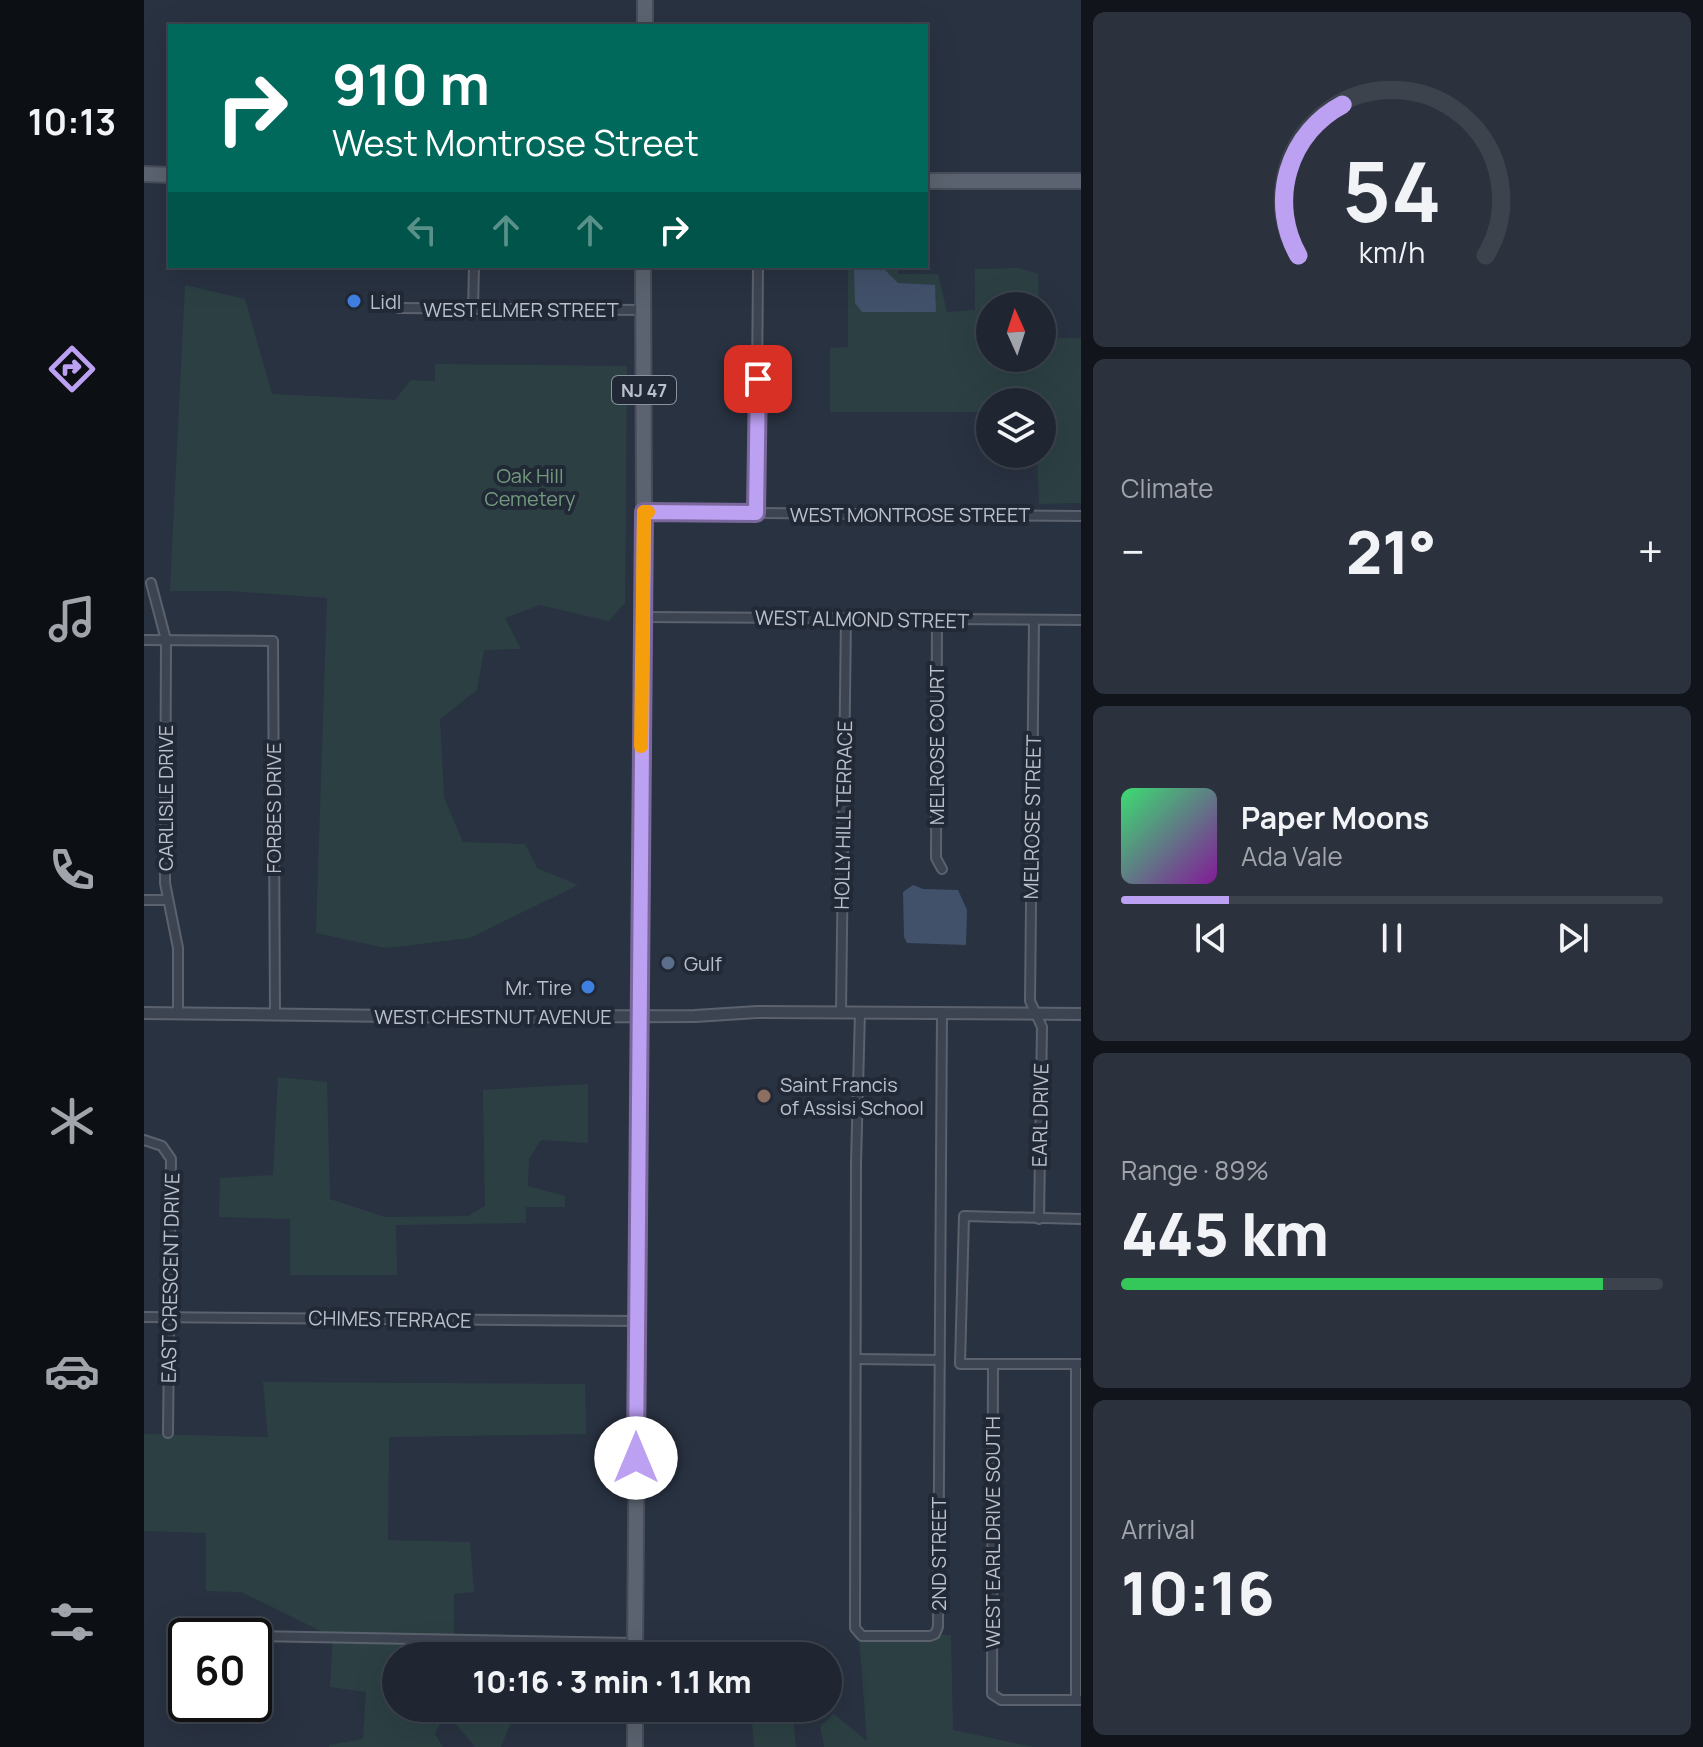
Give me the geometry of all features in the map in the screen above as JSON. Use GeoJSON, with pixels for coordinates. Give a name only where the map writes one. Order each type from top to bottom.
{"type":"FeatureCollection","features":[{"type":"Feature","properties":{"kind":"main road"},"geometry":{"type":"LineString","coordinates":[[645,0],[645,24]]}},
{"type":"Feature","properties":{"kind":"main road"},"geometry":{"type":"LineString","coordinates":[[144,174],[168,175]]}},
{"type":"Feature","properties":{"kind":"main road"},"geometry":{"type":"LineString","coordinates":[[928,181],[1081,181]]}},
{"type":"Feature","properties":{"kind":"main road","name":"NJ 47"},"geometry":{"type":"LineString","coordinates":[[635,1642],[644,512],[643,268]]}},
{"type":"Feature","properties":{"kind":"main road"},"geometry":{"type":"LineString","coordinates":[[635,1722],[635,1747]]}},
{"type":"Feature","properties":{"kind":"street"},"geometry":{"type":"LineString","coordinates":[[473,309],[474,268]]}},
{"type":"Feature","properties":{"kind":"street"},"geometry":{"type":"LineString","coordinates":[[756,513],[758,268]]}},
{"type":"Feature","properties":{"kind":"street","name":"WEST ELMER STREET"},"geometry":{"type":"LineString","coordinates":[[399,308],[643,310]]}},
{"type":"Feature","properties":{"kind":"street","name":"WEST MONTROSE STREET"},"geometry":{"type":"LineString","coordinates":[[644,512],[1081,516]]}},
{"type":"Feature","properties":{"kind":"street","name":"CARLISLE DRIVE"},"geometry":{"type":"LineString","coordinates":[[151,583],[166,640],[165,870],[167,900],[178,948],[178,1013]]}},
{"type":"Feature","properties":{"kind":"street","name":"WEST ALMOND STREET"},"geometry":{"type":"LineString","coordinates":[[643,617],[1081,620]]}},
{"type":"Feature","properties":{"kind":"street","name":"HOLLY HILL TERRACE"},"geometry":{"type":"LineString","coordinates":[[841,1012],[846,618]]}},
{"type":"Feature","properties":{"kind":"street","name":"MELROSE COURT"},"geometry":{"type":"LineString","coordinates":[[937,618],[936,858],[942,869]]}},
{"type":"Feature","properties":{"kind":"street","name":"MELROSE STREET"},"geometry":{"type":"LineString","coordinates":[[1034,620],[1030,1001],[1035,1014]]}},
{"type":"Feature","properties":{"kind":"street"},"geometry":{"type":"LineString","coordinates":[[144,640],[166,640]]}},
{"type":"Feature","properties":{"kind":"street","name":"FORBES DRIVE"},"geometry":{"type":"LineString","coordinates":[[166,640],[273,641],[275,1014]]}},
{"type":"Feature","properties":{"kind":"street"},"geometry":{"type":"LineString","coordinates":[[144,900],[167,900]]}},
{"type":"Feature","properties":{"kind":"street","name":"WEST CHESTNUT AVENUE"},"geometry":{"type":"LineString","coordinates":[[144,1013],[640,1016],[757,1012],[1081,1014]]}},
{"type":"Feature","properties":{"kind":"street","name":"2ND STREET"},"geometry":{"type":"LineString","coordinates":[[860,1012],[856,1163],[854,1602],[855,1628],[862,1636],[930,1636],[935,1634],[938,1627],[942,1013]]}},
{"type":"Feature","properties":{"kind":"street","name":"EARL DRIVE"},"geometry":{"type":"LineString","coordinates":[[1035,1014],[1042,1027],[1039,1219]]}},
{"type":"Feature","properties":{"kind":"street","name":"EAST CRESCENT DRIVE"},"geometry":{"type":"LineString","coordinates":[[144,1140],[162,1146],[171,1159],[168,1433]]}},
{"type":"Feature","properties":{"kind":"street"},"geometry":{"type":"LineString","coordinates":[[1078,1700],[1079,1364],[960,1364],[964,1216],[1081,1219]]}},
{"type":"Feature","properties":{"kind":"street","name":"CHIMES TERRACE"},"geometry":{"type":"LineString","coordinates":[[144,1317],[637,1321]]}},
{"type":"Feature","properties":{"kind":"street"},"geometry":{"type":"LineString","coordinates":[[857,1359],[939,1360]]}},
{"type":"Feature","properties":{"kind":"street","name":"WEST EARL DRIVE SOUTH"},"geometry":{"type":"LineString","coordinates":[[993,1364],[991,1690],[995,1698],[1078,1700]]}},
{"type":"Feature","properties":{"kind":"street"},"geometry":{"type":"LineString","coordinates":[[272,1637],[430,1642]]}},
{"type":"Feature","properties":{"kind":"green space"},"geometry":{"type":"Polygon","coordinates":[[[848,268],[898,268],[898,274],[938,274],[947,312],[975,310],[975,269],[1019,268],[1038,274],[1039,292],[976,292],[976,372],[1056,372],[1056,338],[1081,338],[1081,503],[1039,504],[1038,468],[1056,468],[1056,388],[976,388],[976,412],[830,412],[830,348],[848,347],[848,268]]]}},
{"type":"Feature","properties":{"kind":"green space","name":"Oak Hill Cemetery"},"geometry":{"type":"Polygon","coordinates":[[[185,285],[245,299],[272,394],[395,400],[411,380],[435,381],[435,364],[627,366],[625,603],[609,621],[540,605],[505,618],[521,649],[484,650],[477,690],[440,719],[444,798],[463,842],[525,844],[537,868],[578,885],[470,938],[386,948],[316,933],[327,598],[230,591],[170,591],[185,285]]]}},
{"type":"Feature","properties":{"kind":"green space"},"geometry":{"type":"Polygon","coordinates":[[[278,1077],[327,1082],[330,1199],[385,1217],[468,1216],[485,1206],[483,1090],[588,1084],[588,1143],[541,1140],[529,1159],[528,1186],[565,1196],[565,1207],[526,1207],[526,1223],[396,1225],[397,1275],[290,1275],[290,1219],[219,1217],[220,1178],[273,1175],[278,1077]]]}},
{"type":"Feature","properties":{"kind":"green space"},"geometry":{"type":"Polygon","coordinates":[[[263,1382],[585,1384],[586,1434],[389,1437],[388,1540],[470,1542],[474,1592],[454,1594],[454,1642],[382,1642],[382,1722],[441,1722],[435,1734],[443,1747],[329,1747],[363,1739],[366,1692],[330,1687],[333,1637],[241,1592],[206,1591],[206,1533],[144,1531],[144,1434],[268,1437],[263,1382]]]}},
{"type":"Feature","properties":{"kind":"green space"},"geometry":{"type":"Polygon","coordinates":[[[951,1635],[953,1730],[1034,1747],[824,1747],[820,1726],[825,1722],[842,1721],[867,1741],[859,1636],[951,1635]]]}},
{"type":"Feature","properties":{"kind":"green space"},"geometry":{"type":"Polygon","coordinates":[[[454,1722],[511,1722],[501,1747],[475,1747],[454,1722]]]}},
{"type":"Feature","properties":{"kind":"green space"},"geometry":{"type":"Polygon","coordinates":[[[752,1722],[794,1722],[796,1747],[754,1747],[752,1722]]]}},
{"type":"Feature","properties":{"kind":"water"},"geometry":{"type":"Polygon","coordinates":[[[854,270],[885,270],[898,283],[935,285],[936,312],[862,312],[855,303],[854,270]]]}},
{"type":"Feature","properties":{"kind":"water"},"geometry":{"type":"Polygon","coordinates":[[[913,885],[923,889],[958,890],[967,910],[966,945],[907,943],[904,937],[903,892],[913,885]]]}},
{"type":"Feature","properties":{"kind":"slow traffic"},"geometry":{"type":"LineString","coordinates":[[641,746],[644,512],[648,512]]}},
{"type":"Feature","properties":{"kind":"place","name":"Lidl"},"geometry":{"type":"Point","coordinates":[354,301]}},
{"type":"Feature","properties":{"kind":"place","name":"Gulf"},"geometry":{"type":"Point","coordinates":[668,963]}},
{"type":"Feature","properties":{"kind":"place","name":"Mr. Tire"},"geometry":{"type":"Point","coordinates":[588,987]}},
{"type":"Feature","properties":{"kind":"place","name":"Saint Francis of Assisi School"},"geometry":{"type":"Point","coordinates":[764,1096]}},
{"type":"Feature","properties":{"kind":"route"},"geometry":{"type":"LineString","coordinates":[[636,1458],[644,512],[756,513],[758,379]]}}]}
